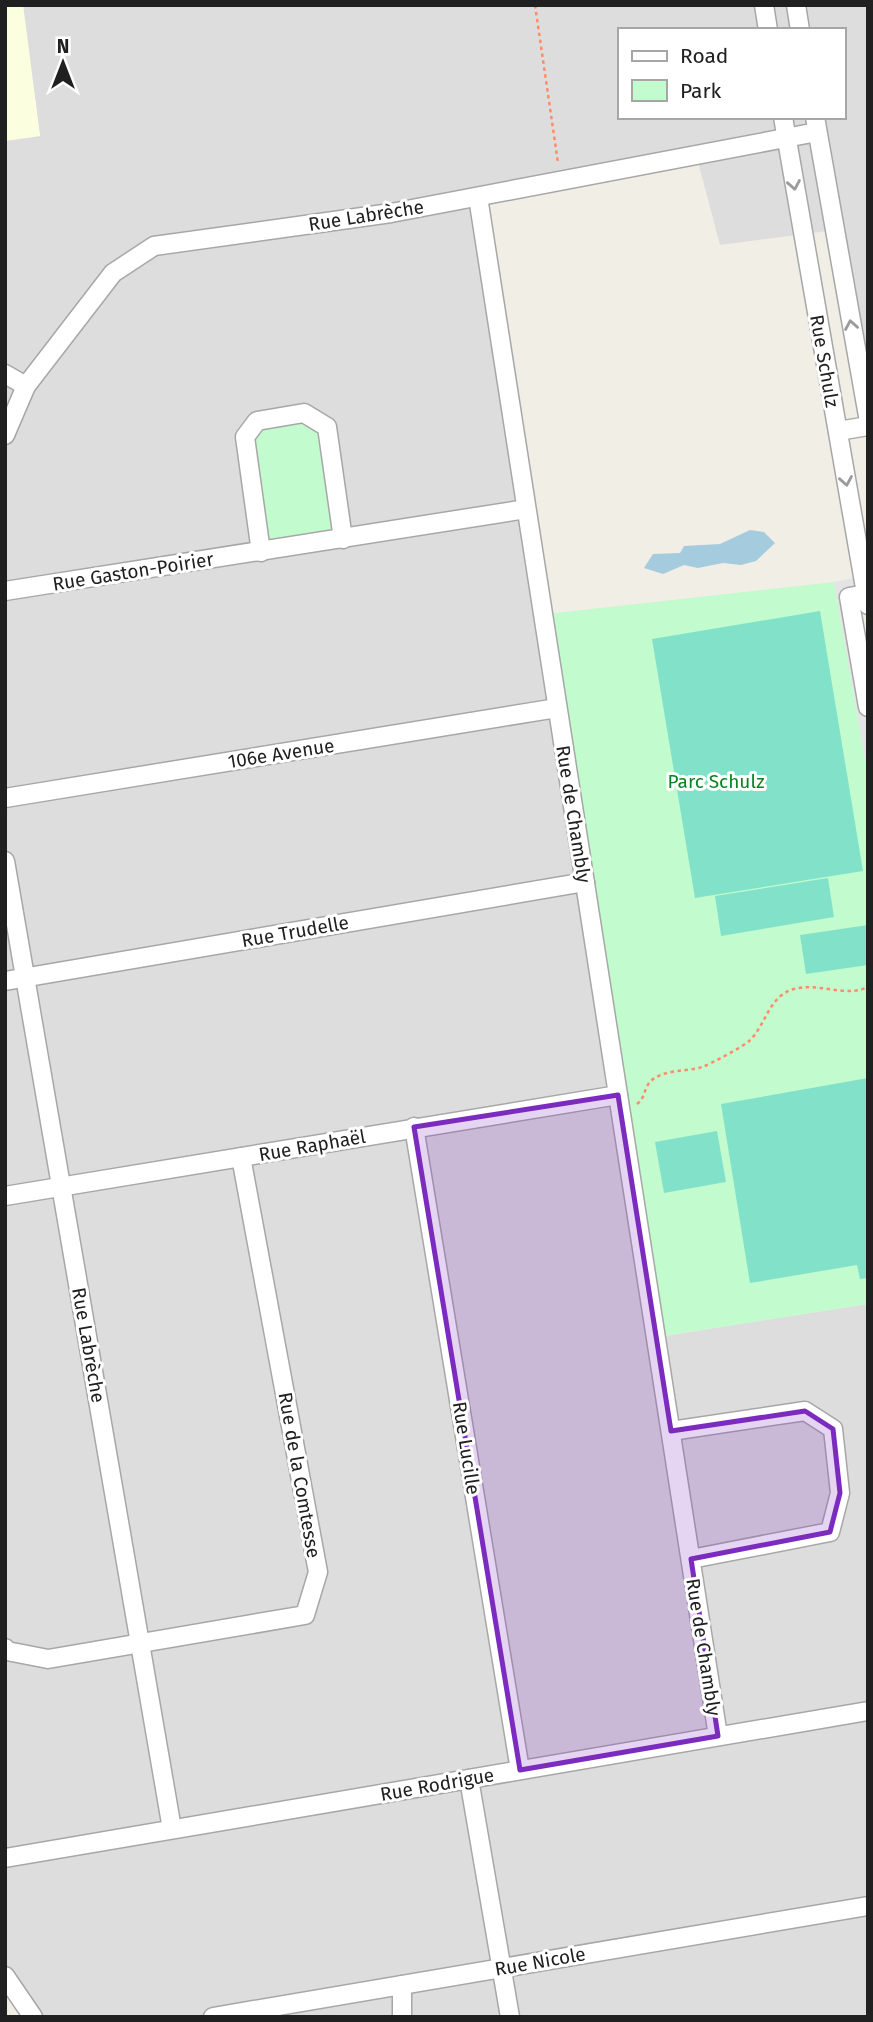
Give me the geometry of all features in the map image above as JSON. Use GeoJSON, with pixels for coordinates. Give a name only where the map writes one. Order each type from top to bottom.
{"type":"FeatureCollection","features":[{"type":"Feature","properties":{"kind":"street"},"geometry":{"type":"LineString","coordinates":[[764,5],[768,28]]}},
{"type":"Feature","properties":{"kind":"street"},"geometry":{"type":"LineString","coordinates":[[796,5],[800,28]]}},
{"type":"Feature","properties":{"kind":"street","name":"Rue Schulz"},"geometry":{"type":"LineString","coordinates":[[783,119],[867,599]]}},
{"type":"Feature","properties":{"kind":"street","name":"Rue Labrèche"},"geometry":{"type":"LineString","coordinates":[[5,435],[26,386],[113,273],[155,246],[391,213],[786,138],[816,125]]}},
{"type":"Feature","properties":{"kind":"street","name":"Rue Schulz"},"geometry":{"type":"LineString","coordinates":[[816,125],[868,416]]}},
{"type":"Feature","properties":{"kind":"street","name":"Rue de Chambly"},"geometry":{"type":"LineString","coordinates":[[478,197],[718,1736]]}},
{"type":"Feature","properties":{"kind":"street"},"geometry":{"type":"LineString","coordinates":[[5,374],[26,386]]}},
{"type":"Feature","properties":{"kind":"street"},"geometry":{"type":"LineString","coordinates":[[261,552],[245,437],[257,421],[304,413],[327,427],[343,539]]}},
{"type":"Feature","properties":{"kind":"street"},"geometry":{"type":"LineString","coordinates":[[838,431],[868,426]]}},
{"type":"Feature","properties":{"kind":"street","name":"Rue Gaston-Poirier"},"geometry":{"type":"LineString","coordinates":[[5,591],[526,509]]}},
{"type":"Feature","properties":{"kind":"street"},"geometry":{"type":"LineString","coordinates":[[867,599],[849,597],[868,706]]}},
{"type":"Feature","properties":{"kind":"street","name":"106e Avenue"},"geometry":{"type":"LineString","coordinates":[[5,798],[558,708]]}},
{"type":"Feature","properties":{"kind":"street","name":"Rue Labrèche"},"geometry":{"type":"LineString","coordinates":[[5,861],[172,1829]]}},
{"type":"Feature","properties":{"kind":"street","name":"Rue Trudelle"},"geometry":{"type":"LineString","coordinates":[[5,981],[585,882]]}},
{"type":"Feature","properties":{"kind":"street","name":"Rue Raphaël"},"geometry":{"type":"LineString","coordinates":[[5,1196],[414,1127],[619,1102]]}},
{"type":"Feature","properties":{"kind":"street","name":"Rue Lucille"},"geometry":{"type":"LineString","coordinates":[[414,1127],[520,1770]]}},
{"type":"Feature","properties":{"kind":"street","name":"Rue de la Comtesse"},"geometry":{"type":"LineString","coordinates":[[5,1648],[7,1651],[48,1660],[304,1615],[318,1572],[241,1157]]}},
{"type":"Feature","properties":{"kind":"street","name":"Rue de Chambly"},"geometry":{"type":"LineString","coordinates":[[671,1431],[805,1411],[833,1429],[840,1493],[830,1532],[691,1559]]}},
{"type":"Feature","properties":{"kind":"street","name":"Rue Rodrigue"},"geometry":{"type":"LineString","coordinates":[[5,1858],[868,1711]]}},
{"type":"Feature","properties":{"kind":"street"},"geometry":{"type":"LineString","coordinates":[[469,1779],[510,2017]]}},
{"type":"Feature","properties":{"kind":"street","name":"Rue Nicole"},"geometry":{"type":"LineString","coordinates":[[213,2017],[868,1906]]}},
{"type":"Feature","properties":{"kind":"street"},"geometry":{"type":"LineString","coordinates":[[5,1976],[33,2017]]}},
{"type":"Feature","properties":{"kind":"street"},"geometry":{"type":"LineString","coordinates":[[402,1985],[402,2017]]}},
{"type":"Feature","properties":{"kind":"path"},"geometry":{"type":"LineString","coordinates":[[535,5],[561,181]]}},
{"type":"Feature","properties":{"kind":"path"},"geometry":{"type":"LineString","coordinates":[[619,1102],[640,1104],[650,1082],[666,1074],[704,1066],[748,1043],[758,1032],[774,1002],[792,989],[820,988],[855,993],[868,987]]}},
{"type":"Feature","properties":{"kind":"highlighted area"},"geometry":{"type":"Polygon","coordinates":[[[618,1095],[671,1431],[805,1411],[833,1429],[840,1493],[830,1532],[691,1559],[718,1736],[520,1770],[414,1127],[618,1095]]]}},
{"type":"Feature","properties":{"kind":"shaded area"},"geometry":{"type":"Polygon","coordinates":[[[5,5],[23,5],[40,136],[5,141],[5,5]]]}},
{"type":"Feature","properties":{"kind":"shaded area"},"geometry":{"type":"Polygon","coordinates":[[[23,5],[868,5],[868,373],[843,229],[720,245],[698,162],[482,196],[651,1338],[868,1304],[868,2017],[37,2017],[5,1972],[5,141],[40,136],[23,5]]]}},
{"type":"Feature","properties":{"kind":"shaded area"},"geometry":{"type":"Polygon","coordinates":[[[855,578],[868,651],[868,775],[834,582],[855,578]]]}},
{"type":"Feature","properties":{"kind":"green space"},"geometry":{"type":"Polygon","coordinates":[[[304,413],[327,427],[343,539],[261,552],[245,437],[257,421],[304,413]]]}},
{"type":"Feature","properties":{"kind":"green space","name":"Parc Schulz"},"geometry":{"type":"Polygon","coordinates":[[[834,582],[868,775],[868,1304],[650,1338],[538,615],[834,582]]]}},
{"type":"Feature","properties":{"kind":"green space"},"geometry":{"type":"Polygon","coordinates":[[[820,611],[863,871],[695,898],[652,639],[820,611]]]}},
{"type":"Feature","properties":{"kind":"green space"},"geometry":{"type":"Polygon","coordinates":[[[828,878],[834,917],[721,936],[715,896],[828,878]]]}},
{"type":"Feature","properties":{"kind":"green space"},"geometry":{"type":"Polygon","coordinates":[[[868,925],[868,965],[806,974],[800,935],[868,925]]]}},
{"type":"Feature","properties":{"kind":"green space"},"geometry":{"type":"Polygon","coordinates":[[[868,1078],[868,1278],[860,1279],[857,1265],[750,1283],[721,1104],[868,1078]]]}},
{"type":"Feature","properties":{"kind":"green space"},"geometry":{"type":"Polygon","coordinates":[[[717,1131],[726,1182],[664,1193],[655,1142],[717,1131]]]}},
{"type":"Feature","properties":{"kind":"water"},"geometry":{"type":"Polygon","coordinates":[[[750,530],[764,532],[775,543],[756,561],[741,565],[723,563],[698,568],[684,565],[663,574],[644,568],[653,554],[680,553],[684,546],[720,544],[750,530]]]}}]}
